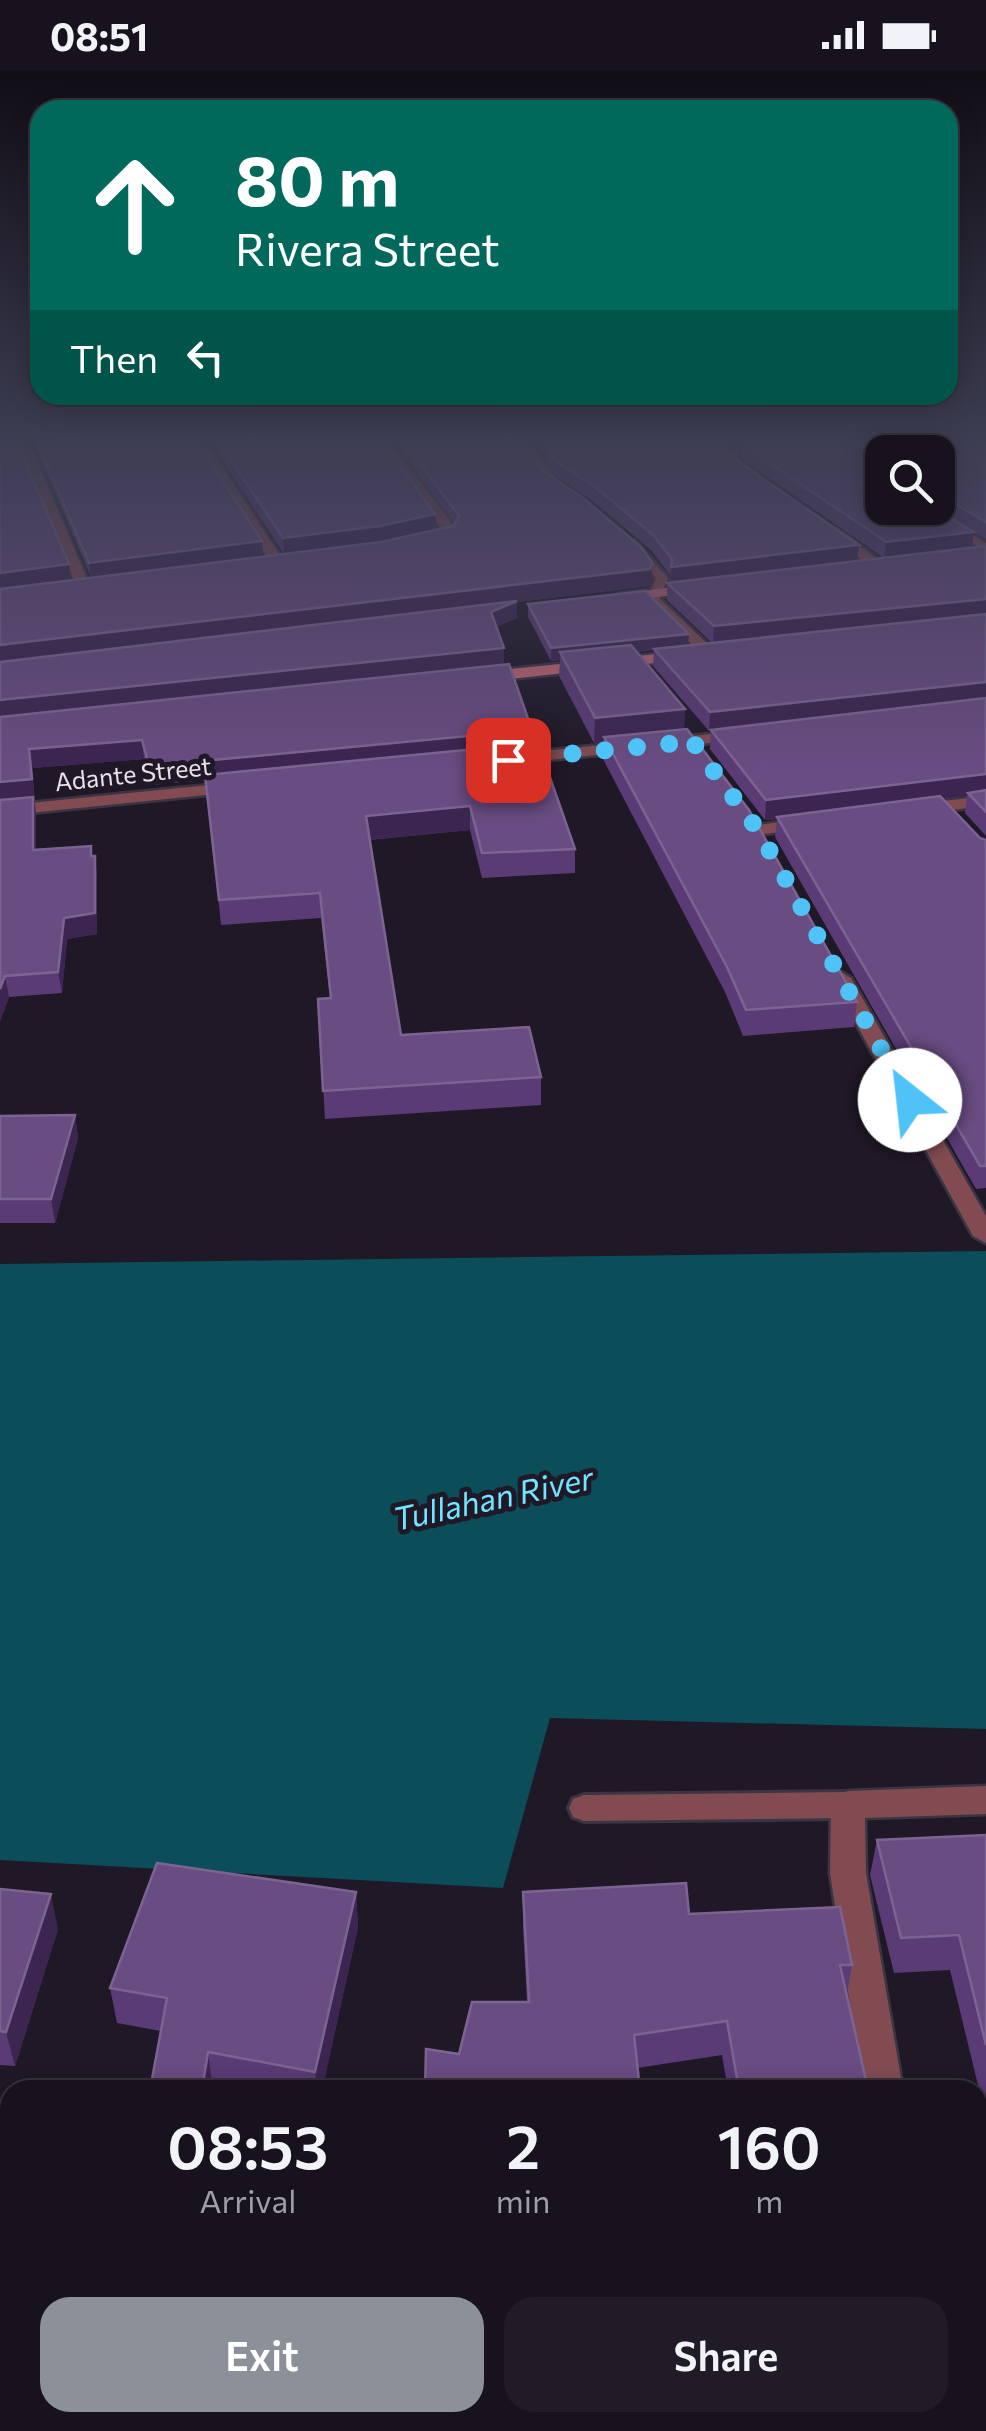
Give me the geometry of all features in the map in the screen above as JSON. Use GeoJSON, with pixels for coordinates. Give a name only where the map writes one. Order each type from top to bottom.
{"type":"FeatureCollection","features":[{"type":"Feature","properties":{"kind":"main road"},"geometry":{"type":"LineString","coordinates":[[968,556],[986,551]]}},
{"type":"Feature","properties":{"kind":"main road"},"geometry":{"type":"LineString","coordinates":[[862,569],[898,564]]}},
{"type":"Feature","properties":{"kind":"main road"},"geometry":{"type":"LineString","coordinates":[[605,599],[712,586]]}},
{"type":"Feature","properties":{"kind":"main road"},"geometry":{"type":"LineString","coordinates":[[457,680],[716,652]]}},
{"type":"Feature","properties":{"kind":"street"},"geometry":{"type":"LineString","coordinates":[[67,548],[84,588]]}},
{"type":"Feature","properties":{"kind":"street"},"geometry":{"type":"LineString","coordinates":[[268,548],[278,564]]}},
{"type":"Feature","properties":{"kind":"street"},"geometry":{"type":"LineString","coordinates":[[855,548],[881,566]]}},
{"type":"Feature","properties":{"kind":"street"},"geometry":{"type":"LineString","coordinates":[[258,566],[295,561]]}},
{"type":"Feature","properties":{"kind":"street"},"geometry":{"type":"LineString","coordinates":[[68,590],[104,585]]}},
{"type":"Feature","properties":{"kind":"street"},"geometry":{"type":"LineString","coordinates":[[656,593],[653,600],[716,652]]}},
{"type":"Feature","properties":{"kind":"street"},"geometry":{"type":"LineString","coordinates":[[636,661],[649,676]]}},
{"type":"Feature","properties":{"kind":"street"},"geometry":{"type":"LineString","coordinates":[[687,721],[700,736],[695,746],[705,760]]}},
{"type":"Feature","properties":{"kind":"street"},"geometry":{"type":"LineString","coordinates":[[489,762],[755,734]]}},
{"type":"Feature","properties":{"kind":"street","name":"Adante Street"},"geometry":{"type":"LineString","coordinates":[[0,811],[257,785]]}},
{"type":"Feature","properties":{"kind":"street"},"geometry":{"type":"LineString","coordinates":[[906,811],[986,801]]}},
{"type":"Feature","properties":{"kind":"street"},"geometry":{"type":"LineString","coordinates":[[943,806],[965,829]]}},
{"type":"Feature","properties":{"kind":"street"},"geometry":{"type":"LineString","coordinates":[[758,831],[832,820]]}},
{"type":"Feature","properties":{"kind":"street"},"geometry":{"type":"LineString","coordinates":[[834,965],[985,1236]]}},
{"type":"Feature","properties":{"kind":"street"},"geometry":{"type":"LineString","coordinates":[[880,2080],[848,1873],[848,1805],[986,1800]]}},
{"type":"Feature","properties":{"kind":"lane"},"geometry":{"type":"LineString","coordinates":[[636,548],[662,578],[656,593]]}},
{"type":"Feature","properties":{"kind":"lane"},"geometry":{"type":"LineString","coordinates":[[584,1808],[848,1805]]}},
{"type":"Feature","properties":{"kind":"water","name":"Tullahan River"},"geometry":{"type":"Polygon","coordinates":[[[986,1251],[986,1729],[550,1718],[503,1888],[0,1860],[0,1264],[986,1251]]]}},
{"type":"Feature","properties":{"kind":"building"},"geometry":{"type":"Polygon","coordinates":[[[0,548],[62,548],[69,564],[0,573],[0,548]]]}},
{"type":"Feature","properties":{"kind":"building"},"geometry":{"type":"Polygon","coordinates":[[[83,548],[206,548],[89,563],[83,548]]]}},
{"type":"Feature","properties":{"kind":"building"},"geometry":{"type":"Polygon","coordinates":[[[331,548],[642,548],[652,562],[650,569],[0,645],[0,589],[331,548]]]}},
{"type":"Feature","properties":{"kind":"building"},"geometry":{"type":"Polygon","coordinates":[[[663,548],[832,548],[671,567],[672,559],[663,548]]]}},
{"type":"Feature","properties":{"kind":"building"},"geometry":{"type":"Polygon","coordinates":[[[986,548],[986,599],[714,626],[667,583],[986,548]]]}},
{"type":"Feature","properties":{"kind":"building"},"geometry":{"type":"Polygon","coordinates":[[[645,591],[689,634],[551,648],[528,604],[645,591]]]}},
{"type":"Feature","properties":{"kind":"building"},"geometry":{"type":"Polygon","coordinates":[[[517,601],[491,612],[504,648],[0,700],[0,662],[517,601]]]}},
{"type":"Feature","properties":{"kind":"building"},"geometry":{"type":"Polygon","coordinates":[[[986,614],[986,682],[710,712],[654,649],[986,614]]]}},
{"type":"Feature","properties":{"kind":"building"},"geometry":{"type":"Polygon","coordinates":[[[631,645],[685,709],[595,718],[560,652],[631,645]]]}},
{"type":"Feature","properties":{"kind":"building"},"geometry":{"type":"Polygon","coordinates":[[[509,664],[532,730],[149,766],[142,740],[29,749],[32,779],[0,782],[0,717],[509,664]]]}},
{"type":"Feature","properties":{"kind":"building"},"geometry":{"type":"Polygon","coordinates":[[[986,698],[986,774],[766,800],[711,730],[986,698]]]}},
{"type":"Feature","properties":{"kind":"building"},"geometry":{"type":"Polygon","coordinates":[[[687,729],[749,810],[857,1002],[746,1010],[604,737],[687,729]]]}},
{"type":"Feature","properties":{"kind":"building"},"geometry":{"type":"Polygon","coordinates":[[[538,743],[575,849],[482,853],[470,806],[366,816],[401,1035],[529,1027],[541,1077],[323,1091],[318,999],[331,998],[320,893],[219,900],[205,775],[538,743]]]}},
{"type":"Feature","properties":{"kind":"building"},"geometry":{"type":"Polygon","coordinates":[[[986,790],[986,812],[968,793],[986,790]]]}},
{"type":"Feature","properties":{"kind":"building"},"geometry":{"type":"Polygon","coordinates":[[[940,796],[986,840],[986,1166],[980,1166],[777,817],[940,796]]]}},
{"type":"Feature","properties":{"kind":"building"},"geometry":{"type":"Polygon","coordinates":[[[33,797],[33,850],[91,846],[91,856],[95,856],[95,913],[64,918],[58,972],[5,976],[0,989],[0,800],[33,797]]]}},
{"type":"Feature","properties":{"kind":"building"},"geometry":{"type":"Polygon","coordinates":[[[75,1115],[51,1199],[0,1199],[0,1116],[75,1115]]]}},
{"type":"Feature","properties":{"kind":"building"},"geometry":{"type":"Polygon","coordinates":[[[986,1835],[986,2045],[959,1935],[901,1938],[877,1840],[986,1835]]]}},
{"type":"Feature","properties":{"kind":"building"},"geometry":{"type":"Polygon","coordinates":[[[157,1863],[356,1892],[315,2072],[208,2052],[204,2080],[152,2080],[167,1998],[110,1988],[157,1863]]]}},
{"type":"Feature","properties":{"kind":"building"},"geometry":{"type":"Polygon","coordinates":[[[686,1883],[689,1914],[840,1907],[852,1965],[840,1965],[866,2080],[737,2080],[727,2021],[634,2035],[639,2080],[425,2080],[426,2049],[459,2054],[472,2002],[529,2002],[523,1892],[686,1883]]]}},
{"type":"Feature","properties":{"kind":"building"},"geometry":{"type":"Polygon","coordinates":[[[0,1889],[51,1894],[6,2032],[0,2031],[0,1889]]]}},
{"type":"Feature","properties":{"kind":"route"},"geometry":{"type":"LineString","coordinates":[[508,760],[697,741],[695,746],[758,830],[910,1100]]}}]}
